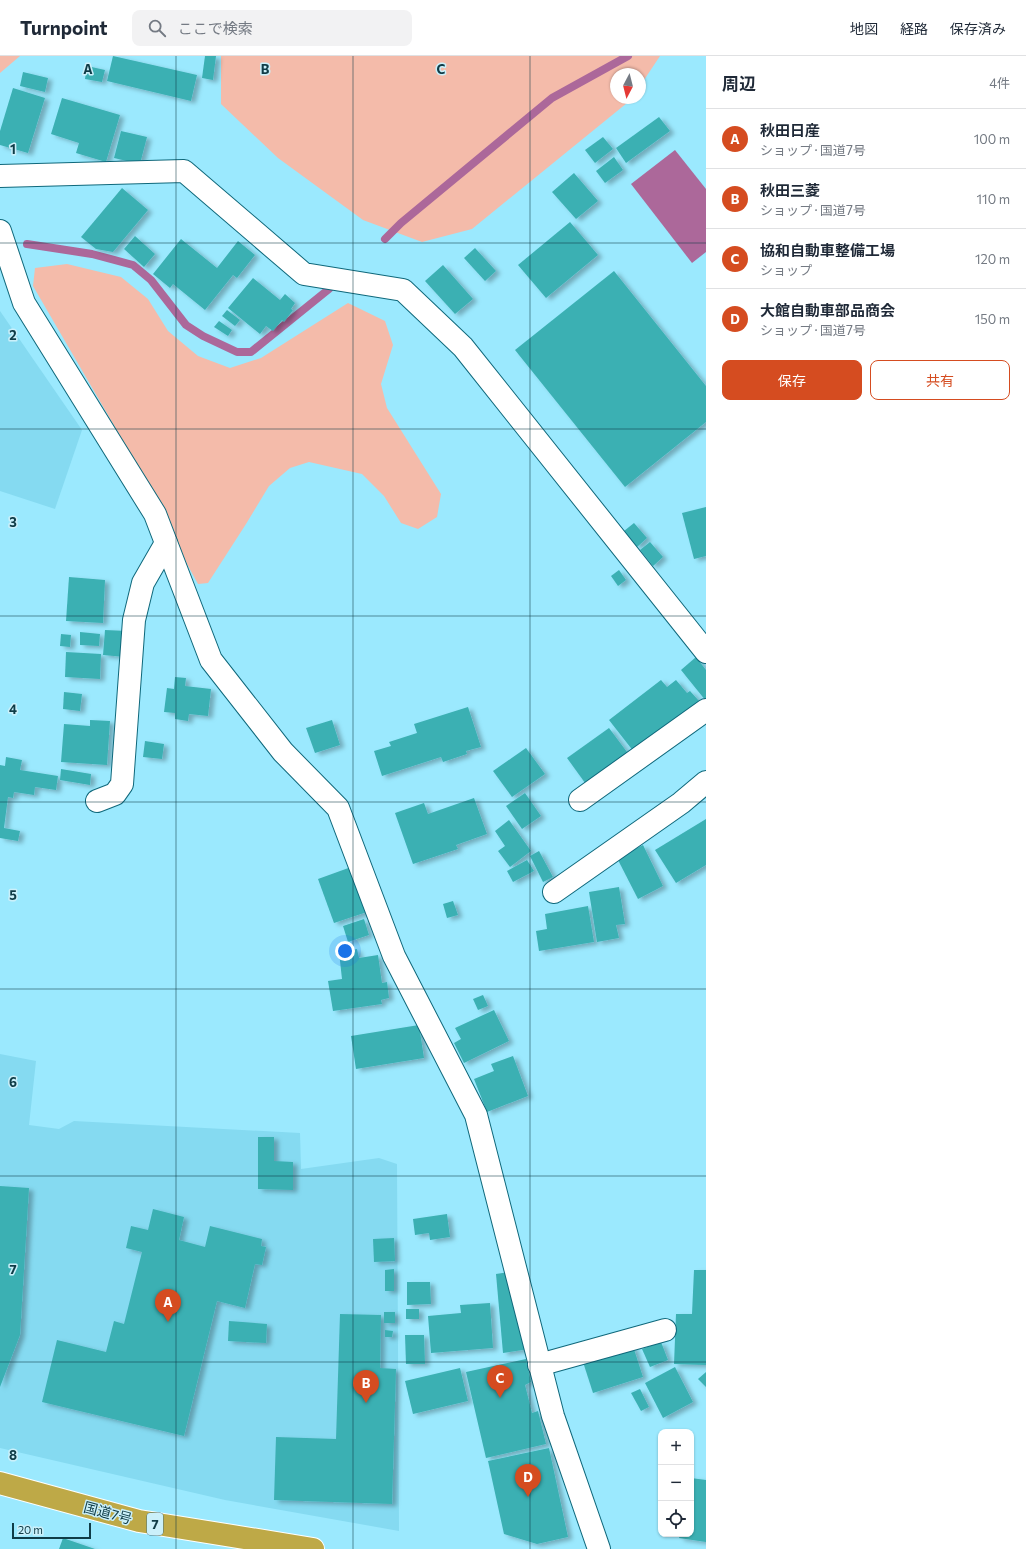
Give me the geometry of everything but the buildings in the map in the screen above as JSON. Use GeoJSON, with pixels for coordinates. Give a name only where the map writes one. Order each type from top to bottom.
{"type":"FeatureCollection","features":[{"type":"Feature","properties":{"kind":"highway","name":"国道7号"},"geometry":{"type":"LineString","coordinates":[[0,1484],[139,1521],[313,1549]]}},
{"type":"Feature","properties":{"kind":"street"},"geometry":{"type":"LineString","coordinates":[[0,176],[184,171],[304,274],[403,290],[463,347],[706,652]]}},
{"type":"Feature","properties":{"kind":"street"},"geometry":{"type":"LineString","coordinates":[[0,231],[24,303],[155,514],[211,660],[283,752],[338,808],[394,956],[476,1115],[553,1416],[599,1549]]}},
{"type":"Feature","properties":{"kind":"street"},"geometry":{"type":"LineString","coordinates":[[97,801],[115,794],[122,784],[125,762],[134,620],[143,583],[166,543]]}},
{"type":"Feature","properties":{"kind":"street"},"geometry":{"type":"LineString","coordinates":[[580,800],[706,710]]}},
{"type":"Feature","properties":{"kind":"street"},"geometry":{"type":"LineString","coordinates":[[554,892],[681,803],[706,782]]}},
{"type":"Feature","properties":{"kind":"street"},"geometry":{"type":"LineString","coordinates":[[539,1364],[665,1330]]}},
{"type":"Feature","properties":{"kind":"shaded area"},"geometry":{"type":"Polygon","coordinates":[[[0,56],[20,56],[0,73],[0,56]]]}},
{"type":"Feature","properties":{"kind":"shaded area"},"geometry":{"type":"Polygon","coordinates":[[[221,56],[660,56],[646,77],[646,68],[610,68],[610,104],[626,104],[472,229],[422,242],[363,220],[278,158],[221,104],[221,56]]]}},
{"type":"Feature","properties":{"kind":"shaded area"},"geometry":{"type":"Polygon","coordinates":[[[675,150],[706,189],[706,252],[692,263],[631,184],[675,150]]]}},
{"type":"Feature","properties":{"kind":"shaded area"},"geometry":{"type":"Polygon","coordinates":[[[67,264],[121,277],[148,299],[168,331],[198,356],[230,368],[261,358],[348,303],[385,321],[393,345],[381,384],[387,408],[441,494],[437,517],[418,529],[401,523],[384,496],[362,474],[309,462],[290,468],[269,486],[208,583],[198,584],[187,564],[166,515],[33,286],[35,268],[67,264]]]}},
{"type":"Feature","properties":{"kind":"shaded area"},"geometry":{"type":"Polygon","coordinates":[[[0,311],[82,430],[55,509],[0,491],[0,311]]]}},
{"type":"Feature","properties":{"kind":"shaded area"},"geometry":{"type":"Polygon","coordinates":[[[0,1054],[36,1061],[29,1125],[59,1129],[74,1121],[300,1133],[301,1169],[379,1158],[397,1164],[399,1531],[225,1500],[0,1448],[0,1054]]]}},
{"type":"Feature","properties":{"kind":"waterway"},"geometry":{"type":"LineString","coordinates":[[385,239],[401,223],[552,98],[628,56]]}},
{"type":"Feature","properties":{"kind":"waterway"},"geometry":{"type":"LineString","coordinates":[[27,244],[92,254],[133,265],[151,280],[186,325],[203,336],[237,352],[251,352],[329,289]]}},
{"type":"Feature","properties":{"kind":"place","name":"秋田日産"},"geometry":{"type":"Point","coordinates":[168,1322]}},
{"type":"Feature","properties":{"kind":"place","name":"協和自動車整備工場"},"geometry":{"type":"Point","coordinates":[500,1398]}},
{"type":"Feature","properties":{"kind":"place","name":"秋田三菱"},"geometry":{"type":"Point","coordinates":[366,1403]}},
{"type":"Feature","properties":{"kind":"place","name":"大館自動車部品商会"},"geometry":{"type":"Point","coordinates":[528,1497]}}]}
